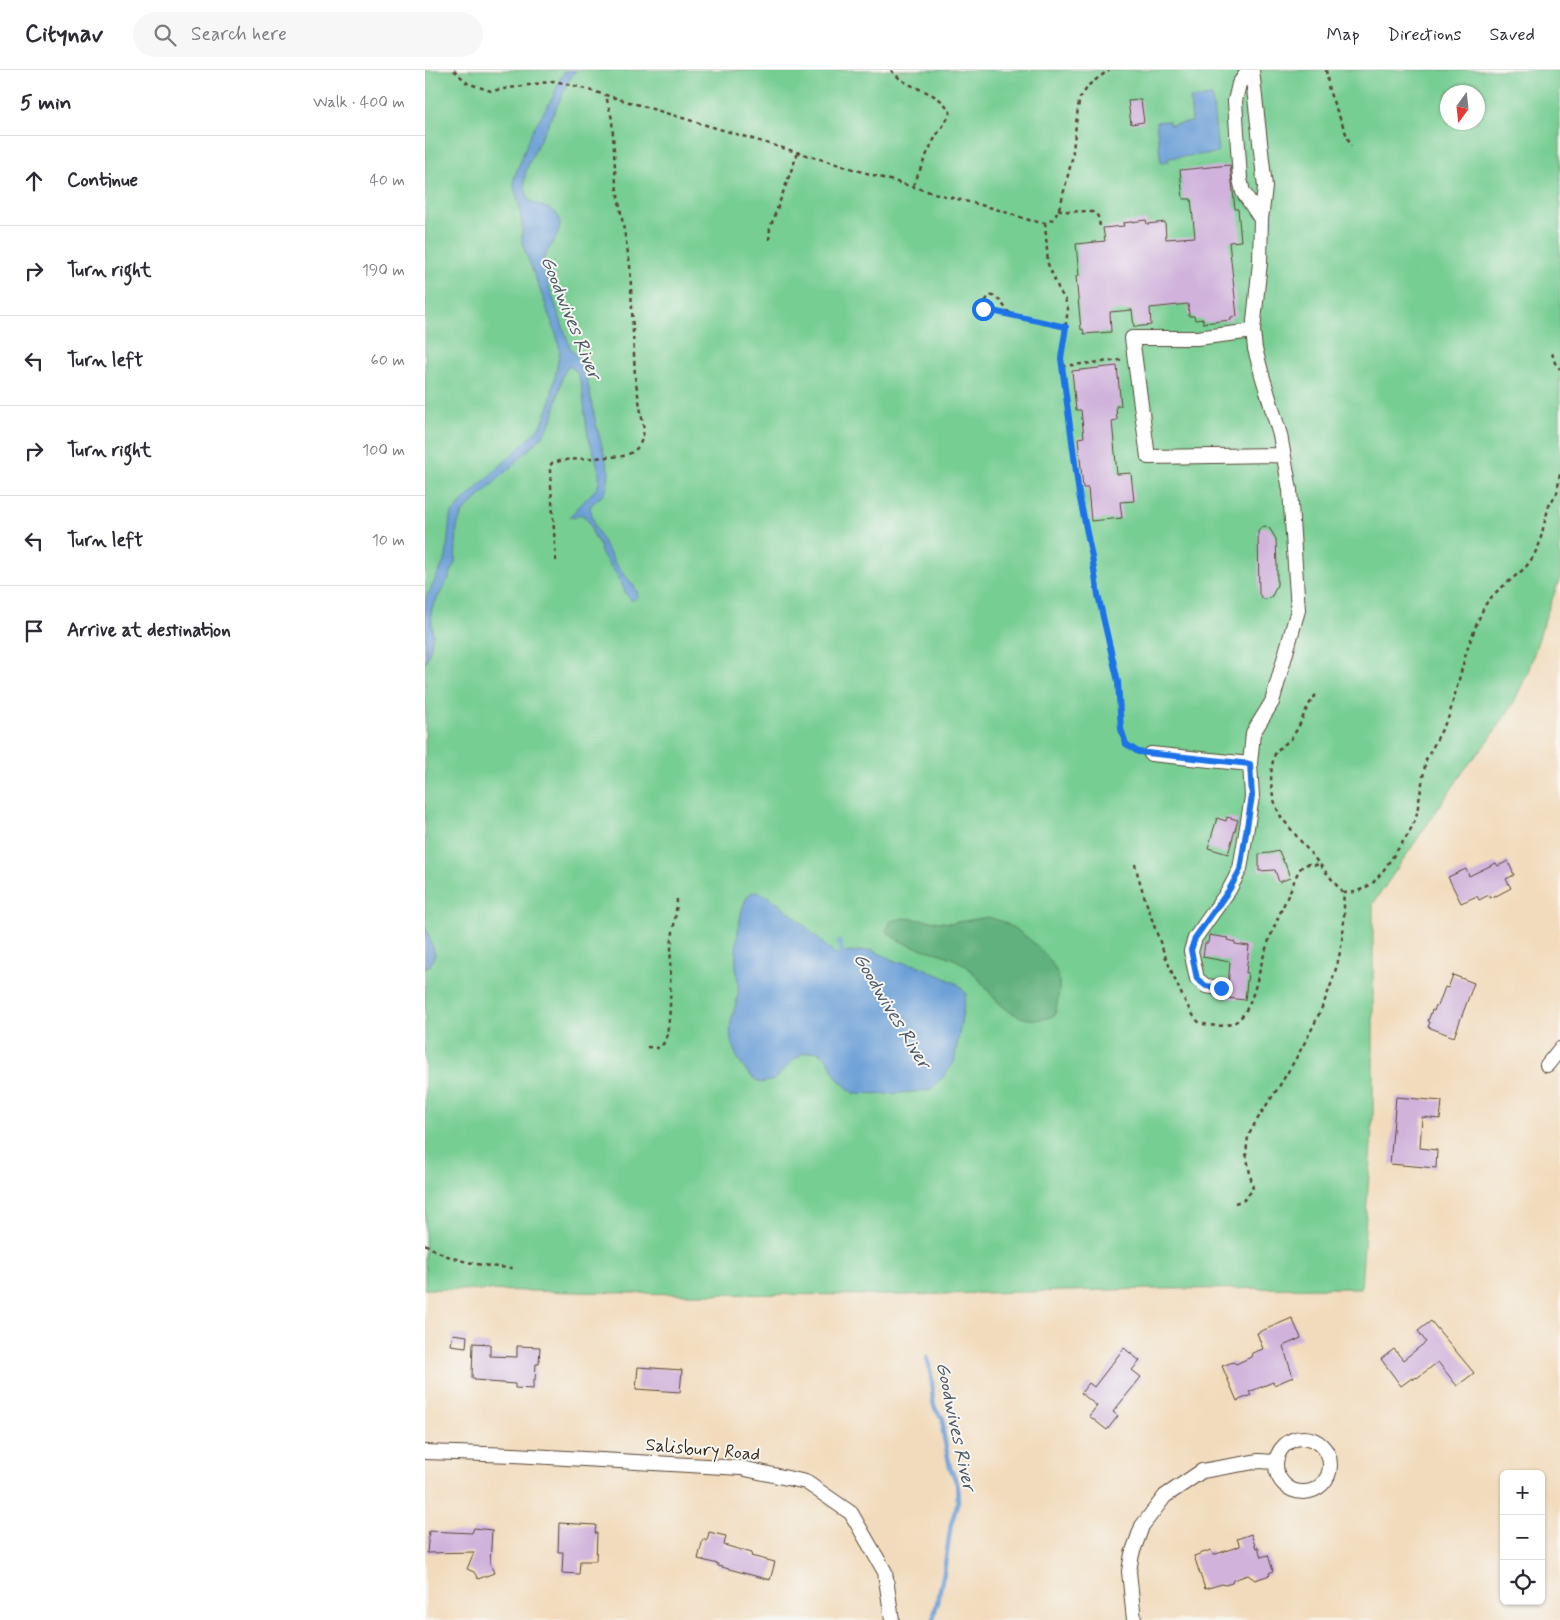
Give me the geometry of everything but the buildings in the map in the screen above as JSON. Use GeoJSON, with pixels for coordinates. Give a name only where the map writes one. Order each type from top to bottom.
{"type":"FeatureCollection","features":[{"type":"Feature","properties":{"kind":"street"},"geometry":{"type":"LineString","coordinates":[[1250,70],[1239,84],[1235,101],[1240,179],[1243,192],[1261,219]]}},
{"type":"Feature","properties":{"kind":"street"},"geometry":{"type":"LineString","coordinates":[[1221,988],[1206,986],[1197,979],[1191,950],[1195,938],[1229,890],[1240,870],[1252,796],[1250,764],[1253,733],[1272,702],[1298,610],[1289,490],[1280,435],[1255,349],[1253,331],[1265,188],[1250,70]]}},
{"type":"Feature","properties":{"kind":"street"},"geometry":{"type":"LineString","coordinates":[[1253,331],[1197,338],[1132,338],[1148,457],[1283,455]]}},
{"type":"Feature","properties":{"kind":"street"},"geometry":{"type":"LineString","coordinates":[[1151,754],[1250,764]]}},
{"type":"Feature","properties":{"kind":"street"},"geometry":{"type":"LineString","coordinates":[[1547,1065],[1560,1049]]}},
{"type":"Feature","properties":{"kind":"street"},"geometry":{"type":"LineString","coordinates":[[1304,1437],[1322,1444],[1329,1457],[1330,1467],[1328,1476],[1322,1485],[1313,1490],[1303,1492],[1289,1488],[1281,1481],[1275,1462],[1278,1452],[1285,1444],[1294,1439],[1304,1437]]}},
{"type":"Feature","properties":{"kind":"street","name":"Salisbury Road"},"geometry":{"type":"LineString","coordinates":[[425,1452],[514,1455],[741,1468],[806,1482],[851,1513],[885,1572],[892,1620]]}},
{"type":"Feature","properties":{"kind":"street"},"geometry":{"type":"LineString","coordinates":[[1134,1620],[1129,1571],[1132,1554],[1142,1526],[1165,1496],[1202,1471],[1259,1461],[1275,1462]]}},
{"type":"Feature","properties":{"kind":"path"},"geometry":{"type":"LineString","coordinates":[[454,70],[467,83],[491,91],[554,81],[571,85],[913,187],[1045,223],[1052,220],[1059,209],[1070,171],[1080,98],[1090,84],[1109,70]]}},
{"type":"Feature","properties":{"kind":"path"},"geometry":{"type":"LineString","coordinates":[[891,70],[905,84],[941,100],[949,112],[947,120],[927,154],[913,187]]}},
{"type":"Feature","properties":{"kind":"path"},"geometry":{"type":"LineString","coordinates":[[1326,70],[1329,92],[1351,146]]}},
{"type":"Feature","properties":{"kind":"path"},"geometry":{"type":"LineString","coordinates":[[556,560],[550,466],[552,463],[623,456],[637,448],[643,438],[644,430],[635,377],[631,264],[616,184],[611,119],[606,95]]}},
{"type":"Feature","properties":{"kind":"path"},"geometry":{"type":"LineString","coordinates":[[769,240],[770,228],[798,152]]}},
{"type":"Feature","properties":{"kind":"path"},"geometry":{"type":"LineString","coordinates":[[1059,209],[1067,212],[1096,213],[1100,227]]}},
{"type":"Feature","properties":{"kind":"path"},"geometry":{"type":"LineString","coordinates":[[1045,223],[1048,264],[1068,309],[1061,358],[1062,366],[1079,494],[1098,595],[1118,682],[1121,729],[1126,744],[1138,752],[1151,754]]}},
{"type":"Feature","properties":{"kind":"path"},"geometry":{"type":"LineString","coordinates":[[1010,314],[999,298],[990,295],[988,297],[983,309],[1066,327]]}},
{"type":"Feature","properties":{"kind":"path"},"geometry":{"type":"LineString","coordinates":[[1552,353],[1555,363],[1560,370]]}},
{"type":"Feature","properties":{"kind":"path"},"geometry":{"type":"LineString","coordinates":[[1062,366],[1135,359]]}},
{"type":"Feature","properties":{"kind":"path"},"geometry":{"type":"LineString","coordinates":[[1343,892],[1356,892],[1372,884],[1383,872],[1409,833],[1416,818],[1426,760],[1449,716],[1467,650],[1477,623],[1485,605],[1495,593],[1525,568],[1533,558],[1539,545],[1549,505],[1557,493],[1560,474]]}},
{"type":"Feature","properties":{"kind":"path"},"geometry":{"type":"LineString","coordinates":[[1235,1203],[1244,1200],[1253,1189],[1246,1153],[1248,1137],[1308,1038],[1332,983],[1337,966],[1342,934],[1343,892],[1281,817],[1274,805],[1271,776],[1276,751],[1291,739],[1317,693]]}},
{"type":"Feature","properties":{"kind":"path"},"geometry":{"type":"LineString","coordinates":[[1135,864],[1159,939],[1189,1011],[1200,1023],[1219,1026],[1231,1024],[1238,1020],[1245,1012],[1256,986],[1263,958],[1280,910],[1303,866],[1313,864],[1321,866]]}},
{"type":"Feature","properties":{"kind":"path"},"geometry":{"type":"LineString","coordinates":[[647,1047],[659,1048],[663,1045],[669,1024],[671,946],[677,896]]}},
{"type":"Feature","properties":{"kind":"path"},"geometry":{"type":"LineString","coordinates":[[425,1244],[439,1252],[481,1266],[513,1268]]}},
{"type":"Feature","properties":{"kind":"green space"},"geometry":{"type":"Polygon","coordinates":[[[425,70],[1560,70],[1560,578],[1528,672],[1514,702],[1489,740],[1465,769],[1373,904],[1373,1116],[1361,1288],[1150,1289],[901,1295],[681,1294],[425,1289],[425,70]]]}},
{"type":"Feature","properties":{"kind":"green space"},"geometry":{"type":"Polygon","coordinates":[[[988,917],[1003,922],[1019,931],[1050,960],[1059,981],[1055,1015],[1037,1020],[1018,1016],[996,1000],[972,972],[957,960],[904,943],[886,931],[891,921],[904,918],[952,923],[988,917]]]}},
{"type":"Feature","properties":{"kind":"water"},"geometry":{"type":"Polygon","coordinates":[[[567,70],[576,70],[534,152],[526,172],[525,186],[527,195],[532,202],[552,210],[559,218],[559,230],[544,257],[543,269],[570,347],[586,374],[596,424],[609,472],[607,488],[604,494],[590,507],[595,527],[615,563],[634,586],[638,596],[632,601],[626,594],[618,576],[601,553],[600,546],[585,517],[580,514],[573,518],[570,516],[597,488],[599,470],[587,432],[579,377],[569,366],[563,375],[552,420],[542,437],[462,513],[457,527],[455,562],[449,578],[432,608],[433,635],[425,664],[425,600],[446,558],[450,517],[470,494],[530,438],[544,420],[550,403],[560,351],[545,303],[522,243],[522,226],[514,178],[532,131],[553,97],[561,77],[567,70]]]}},
{"type":"Feature","properties":{"kind":"water"},"geometry":{"type":"Polygon","coordinates":[[[1212,96],[1218,153],[1168,158],[1168,162],[1161,163],[1156,122],[1169,121],[1169,125],[1192,122],[1190,99],[1212,96]]]}},
{"type":"Feature","properties":{"kind":"water"},"geometry":{"type":"Polygon","coordinates":[[[758,891],[789,912],[834,954],[872,950],[895,961],[917,965],[958,984],[966,994],[954,1062],[945,1075],[931,1089],[886,1094],[853,1093],[837,1078],[828,1060],[819,1051],[803,1053],[790,1063],[774,1080],[760,1083],[749,1074],[738,1058],[730,1033],[738,994],[736,967],[737,939],[743,905],[751,893],[758,891]]]}},
{"type":"Feature","properties":{"kind":"water"},"geometry":{"type":"Polygon","coordinates":[[[425,925],[435,954],[430,966],[425,968],[425,925]]]}},
{"type":"Feature","properties":{"kind":"waterway","name":"Goodwives River"},"geometry":{"type":"LineString","coordinates":[[839,942],[844,957]]}},
{"type":"Feature","properties":{"kind":"waterway","name":"Goodwives River"},"geometry":{"type":"LineString","coordinates":[[927,1357],[932,1381],[933,1401],[936,1410],[943,1418],[943,1432],[950,1467],[957,1483],[958,1502],[951,1524],[944,1572],[933,1620]]}},
{"type":"Feature","properties":{"kind":"route"},"geometry":{"type":"LineString","coordinates":[[983,309],[1066,327],[1061,358],[1079,494],[1098,595],[1118,682],[1121,729],[1126,744],[1138,752],[1250,764],[1252,796],[1240,870],[1229,890],[1195,938],[1191,950],[1197,979],[1206,986],[1221,988]]}}]}
